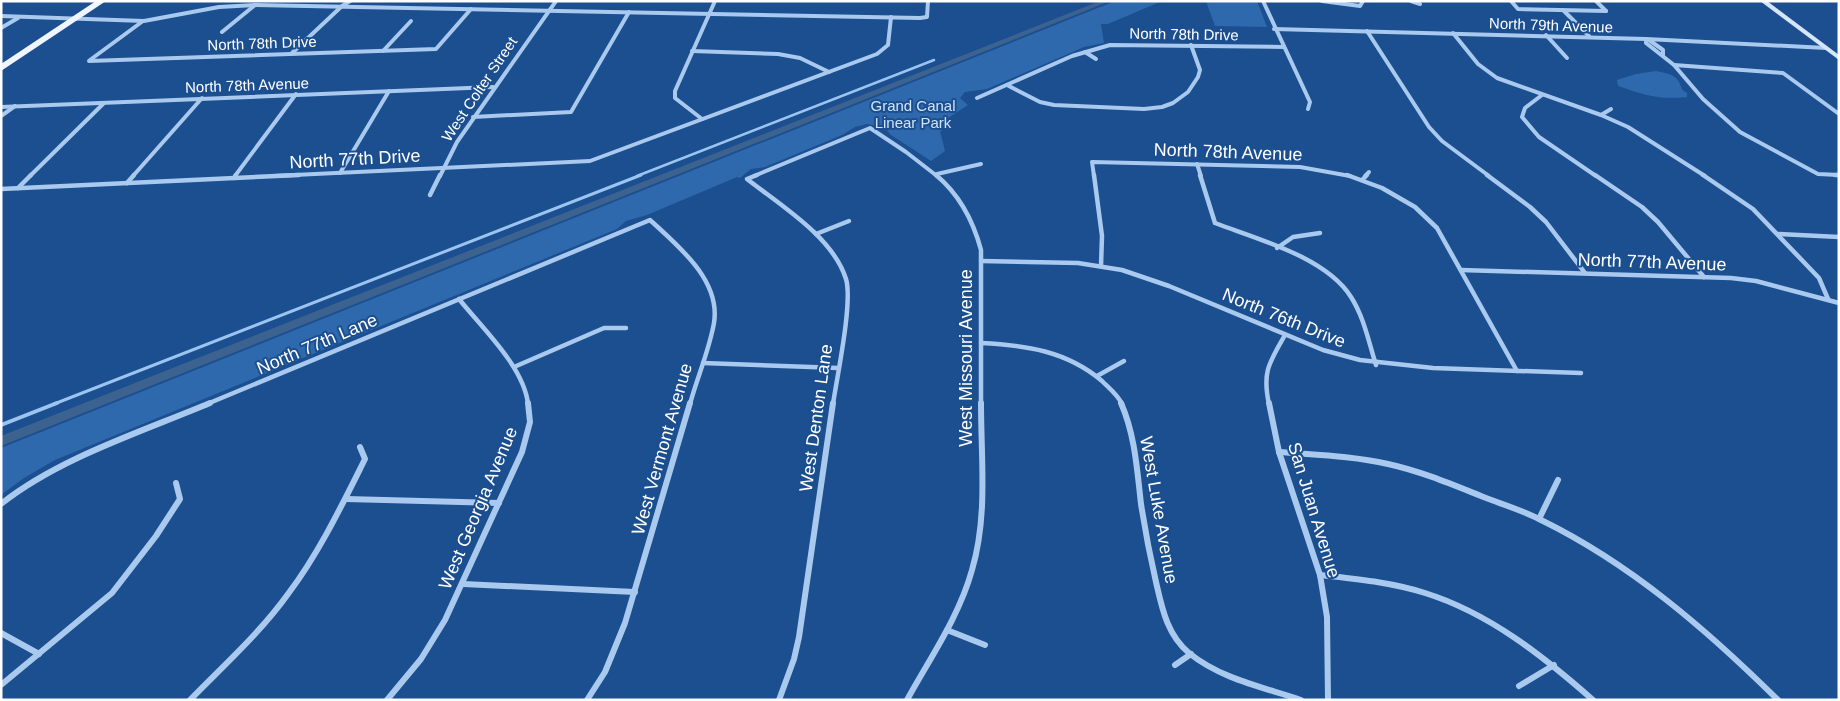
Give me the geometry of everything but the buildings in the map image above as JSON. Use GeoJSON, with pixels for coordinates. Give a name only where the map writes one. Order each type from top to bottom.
{"type":"FeatureCollection","features":[{"type":"Feature","properties":{"kind":"main road"},"geometry":{"type":"LineString","coordinates":[[1,68],[102,1]]}},
{"type":"Feature","properties":{"kind":"main road"},"geometry":{"type":"LineString","coordinates":[[1763,1],[1839,58]]}},
{"type":"Feature","properties":{"kind":"street"},"geometry":{"type":"LineString","coordinates":[[341,1],[342,6]]}},
{"type":"Feature","properties":{"kind":"street"},"geometry":{"type":"LineString","coordinates":[[291,54],[342,6],[350,1]]}},
{"type":"Feature","properties":{"kind":"street","name":"West Colter Street"},"geometry":{"type":"LineString","coordinates":[[430,195],[442,168],[473,117],[556,1]]}},
{"type":"Feature","properties":{"kind":"street"},"geometry":{"type":"LineString","coordinates":[[715,1],[674,95],[675,98],[702,120],[877,54],[886,49],[889,42],[891,17]]}},
{"type":"Feature","properties":{"kind":"street"},"geometry":{"type":"LineString","coordinates":[[1,16],[144,21],[220,7],[255,5],[927,17],[928,1]]}},
{"type":"Feature","properties":{"kind":"street"},"geometry":{"type":"LineString","coordinates":[[1263,1],[1274,29],[1310,102],[1308,109]]}},
{"type":"Feature","properties":{"kind":"street"},"geometry":{"type":"LineString","coordinates":[[1322,1],[1360,6],[1363,1]]}},
{"type":"Feature","properties":{"kind":"street"},"geometry":{"type":"LineString","coordinates":[[1411,1],[1420,4]]}},
{"type":"Feature","properties":{"kind":"street"},"geometry":{"type":"LineString","coordinates":[[1511,1],[1518,9],[1606,11],[1596,1]]}},
{"type":"Feature","properties":{"kind":"street"},"geometry":{"type":"LineString","coordinates":[[222,32],[255,5]]}},
{"type":"Feature","properties":{"kind":"street","name":"North 78th Drive"},"geometry":{"type":"LineString","coordinates":[[144,21],[89,61],[436,49],[471,9]]}},
{"type":"Feature","properties":{"kind":"street"},"geometry":{"type":"LineString","coordinates":[[1562,10],[1589,37]]}},
{"type":"Feature","properties":{"kind":"street"},"geometry":{"type":"LineString","coordinates":[[473,117],[571,112],[629,12]]}},
{"type":"Feature","properties":{"kind":"street"},"geometry":{"type":"LineString","coordinates":[[1,28],[19,17]]}},
{"type":"Feature","properties":{"kind":"street"},"geometry":{"type":"LineString","coordinates":[[383,51],[411,21]]}},
{"type":"Feature","properties":{"kind":"street","name":"North 79th Avenue"},"geometry":{"type":"LineString","coordinates":[[1274,29],[1546,35],[1826,48]]}},
{"type":"Feature","properties":{"kind":"street"},"geometry":{"type":"LineString","coordinates":[[1367,31],[1429,127],[1442,141],[1536,212],[1546,222],[1585,274]]}},
{"type":"Feature","properties":{"kind":"street"},"geometry":{"type":"LineString","coordinates":[[1453,33],[1478,64],[1497,78],[1628,127],[1730,191],[1753,209],[1779,234],[1818,278],[1828,299]]}},
{"type":"Feature","properties":{"kind":"street"},"geometry":{"type":"LineString","coordinates":[[1546,35],[1567,58]]}},
{"type":"Feature","properties":{"kind":"street"},"geometry":{"type":"LineString","coordinates":[[1646,39],[1646,43],[1674,64],[1703,99],[1740,132],[1818,174],[1839,175]]}},
{"type":"Feature","properties":{"kind":"street","name":"North 78th Drive"},"geometry":{"type":"LineString","coordinates":[[977,98],[1084,52],[1122,44],[1284,47]]}},
{"type":"Feature","properties":{"kind":"street"},"geometry":{"type":"LineString","coordinates":[[1007,85],[1040,102],[1054,105],[1144,109],[1162,107],[1173,103],[1188,92],[1198,77],[1200,70],[1191,45]]}},
{"type":"Feature","properties":{"kind":"street"},"geometry":{"type":"LineString","coordinates":[[692,52],[784,55],[810,62],[829,72]]}},
{"type":"Feature","properties":{"kind":"street"},"geometry":{"type":"LineString","coordinates":[[1084,52],[1096,59]]}},
{"type":"Feature","properties":{"kind":"street"},"geometry":{"type":"LineString","coordinates":[[1674,64],[1783,73],[1839,114]]}},
{"type":"Feature","properties":{"kind":"street","name":"North 78th Avenue"},"geometry":{"type":"LineString","coordinates":[[1,107],[493,87]]}},
{"type":"Feature","properties":{"kind":"street"},"geometry":{"type":"LineString","coordinates":[[340,173],[389,92]]}},
{"type":"Feature","properties":{"kind":"street"},"geometry":{"type":"LineString","coordinates":[[234,178],[296,94]]}},
{"type":"Feature","properties":{"kind":"street"},"geometry":{"type":"LineString","coordinates":[[1542,95],[1525,108],[1522,117],[1529,127],[1539,137],[1642,207],[1658,222],[1704,277]]}},
{"type":"Feature","properties":{"kind":"street"},"geometry":{"type":"LineString","coordinates":[[127,183],[202,98]]}},
{"type":"Feature","properties":{"kind":"street"},"geometry":{"type":"LineString","coordinates":[[18,189],[105,102]]}},
{"type":"Feature","properties":{"kind":"street"},"geometry":{"type":"LineString","coordinates":[[1,116],[15,106]]}},
{"type":"Feature","properties":{"kind":"street"},"geometry":{"type":"LineString","coordinates":[[1600,115],[1611,109]]}},
{"type":"Feature","properties":{"kind":"street","name":"North 77th Drive"},"geometry":{"type":"LineString","coordinates":[[1,190],[590,161],[702,120]]}},
{"type":"Feature","properties":{"kind":"street","name":"West Missouri Avenue"},"geometry":{"type":"LineString","coordinates":[[747,179],[870,128],[937,174],[956,195],[974,225],[981,250],[982,528],[971,573],[947,630],[924,667],[907,700]]}},
{"type":"Feature","properties":{"kind":"street","name":"North 78th Avenue"},"geometry":{"type":"LineString","coordinates":[[1101,266],[1102,236],[1092,162],[1300,167],[1338,173],[1362,180],[1399,197],[1427,217],[1437,228],[1517,371]]}},
{"type":"Feature","properties":{"kind":"street"},"geometry":{"type":"LineString","coordinates":[[937,174],[981,164]]}},
{"type":"Feature","properties":{"kind":"street"},"geometry":{"type":"LineString","coordinates":[[1197,164],[1215,223],[1325,270],[1342,284],[1352,297],[1376,364]]}},
{"type":"Feature","properties":{"kind":"street"},"geometry":{"type":"LineString","coordinates":[[1362,180],[1369,172]]}},
{"type":"Feature","properties":{"kind":"street","name":"West Denton Lane"},"geometry":{"type":"LineString","coordinates":[[747,179],[816,234],[830,250],[846,280],[845,322],[799,636],[794,659],[780,700]]}},
{"type":"Feature","properties":{"kind":"street","name":"North 77th Lane"},"geometry":{"type":"LineString","coordinates":[[1,504],[22,488],[59,466],[650,220]]}},
{"type":"Feature","properties":{"kind":"street","name":"West Vermont Avenue"},"geometry":{"type":"LineString","coordinates":[[587,700],[605,672],[618,644],[714,322],[714,301],[708,282],[699,266],[650,220]]}},
{"type":"Feature","properties":{"kind":"street"},"geometry":{"type":"LineString","coordinates":[[816,234],[849,221]]}},
{"type":"Feature","properties":{"kind":"street"},"geometry":{"type":"LineString","coordinates":[[1277,248],[1293,237],[1320,232]]}},
{"type":"Feature","properties":{"kind":"street"},"geometry":{"type":"LineString","coordinates":[[1779,234],[1839,237]]}},
{"type":"Feature","properties":{"kind":"street","name":"North 76th Drive"},"geometry":{"type":"LineString","coordinates":[[981,261],[1078,263],[1101,266],[1142,276],[1285,335],[1348,358],[1376,364],[1419,368],[1581,373]]}},
{"type":"Feature","properties":{"kind":"street","name":"North 77th Avenue"},"geometry":{"type":"LineString","coordinates":[[1461,270],[1704,277],[1756,281],[1839,303]]}},
{"type":"Feature","properties":{"kind":"street","name":"West Georgia Avenue"},"geometry":{"type":"LineString","coordinates":[[387,700],[421,659],[445,620],[522,452],[530,422],[527,396],[514,367],[459,299]]}},
{"type":"Feature","properties":{"kind":"street"},"geometry":{"type":"LineString","coordinates":[[514,367],[604,328],[626,328]]}},
{"type":"Feature","properties":{"kind":"street","name":"San Juan Avenue"},"geometry":{"type":"LineString","coordinates":[[1285,335],[1268,364],[1265,386],[1280,452],[1302,525],[1320,575],[1328,644],[1328,700]]}},
{"type":"Feature","properties":{"kind":"street","name":"West Luke Avenue"},"geometry":{"type":"LineString","coordinates":[[981,343],[1011,344],[1052,352],[1078,363],[1097,376],[1121,400],[1135,444],[1140,496],[1161,604],[1175,639],[1190,654],[1218,671],[1301,700]]}},
{"type":"Feature","properties":{"kind":"street"},"geometry":{"type":"LineString","coordinates":[[1097,376],[1124,361]]}},
{"type":"Feature","properties":{"kind":"street"},"geometry":{"type":"LineString","coordinates":[[703,363],[838,368]]}},
{"type":"Feature","properties":{"kind":"street"},"geometry":{"type":"LineString","coordinates":[[190,700],[269,617],[298,581],[346,499],[364,459],[360,447]]}},
{"type":"Feature","properties":{"kind":"street"},"geometry":{"type":"LineString","coordinates":[[1280,452],[1389,464],[1438,478],[1539,519],[1589,546],[1641,579],[1735,656],[1778,700]]}},
{"type":"Feature","properties":{"kind":"street"},"geometry":{"type":"LineString","coordinates":[[1539,519],[1558,480]]}},
{"type":"Feature","properties":{"kind":"street"},"geometry":{"type":"LineString","coordinates":[[1,684],[112,593],[180,499],[176,483]]}},
{"type":"Feature","properties":{"kind":"street"},"geometry":{"type":"LineString","coordinates":[[346,499],[499,503]]}},
{"type":"Feature","properties":{"kind":"street"},"geometry":{"type":"LineString","coordinates":[[1320,575],[1396,585],[1434,595],[1483,617],[1554,665],[1593,700]]}},
{"type":"Feature","properties":{"kind":"street"},"geometry":{"type":"LineString","coordinates":[[463,584],[635,592]]}},
{"type":"Feature","properties":{"kind":"street"},"geometry":{"type":"LineString","coordinates":[[947,630],[985,645]]}},
{"type":"Feature","properties":{"kind":"street"},"geometry":{"type":"LineString","coordinates":[[1,633],[39,654]]}},
{"type":"Feature","properties":{"kind":"street"},"geometry":{"type":"LineString","coordinates":[[1175,665],[1190,654]]}},
{"type":"Feature","properties":{"kind":"street"},"geometry":{"type":"LineString","coordinates":[[1519,686],[1554,665]]}},
{"type":"Feature","properties":{"kind":"green space","name":"Grand Canal Linear Park"},"geometry":{"type":"Polygon","coordinates":[[[1115,1],[1162,1],[1108,24],[1101,24],[1104,43],[1084,47],[987,89],[965,92],[960,98],[968,105],[942,122],[942,131],[940,131],[945,151],[931,161],[891,135],[884,127],[867,124],[855,127],[842,135],[765,167],[751,169],[740,178],[737,177],[647,215],[626,221],[617,229],[55,460],[24,478],[1,495],[1,448],[1115,1]]]}},
{"type":"Feature","properties":{"kind":"green space"},"geometry":{"type":"Polygon","coordinates":[[[1206,1],[1257,1],[1267,27],[1215,26],[1206,1]]]}},
{"type":"Feature","properties":{"kind":"green space"},"geometry":{"type":"Polygon","coordinates":[[[1656,71],[1675,77],[1687,93],[1687,97],[1668,98],[1652,96],[1618,86],[1617,80],[1636,74],[1656,71]]]}},
{"type":"Feature","properties":{"kind":"waterway"},"geometry":{"type":"LineString","coordinates":[[1,441],[1107,1]]}},
{"type":"Feature","properties":{"kind":"waterway"},"geometry":{"type":"LineString","coordinates":[[637,176],[934,60]]}},
{"type":"Feature","properties":{"kind":"waterway"},"geometry":{"type":"LineString","coordinates":[[54,404],[641,175]]}},
{"type":"Feature","properties":{"kind":"waterway"},"geometry":{"type":"LineString","coordinates":[[1,425],[57,403]]}}]}
